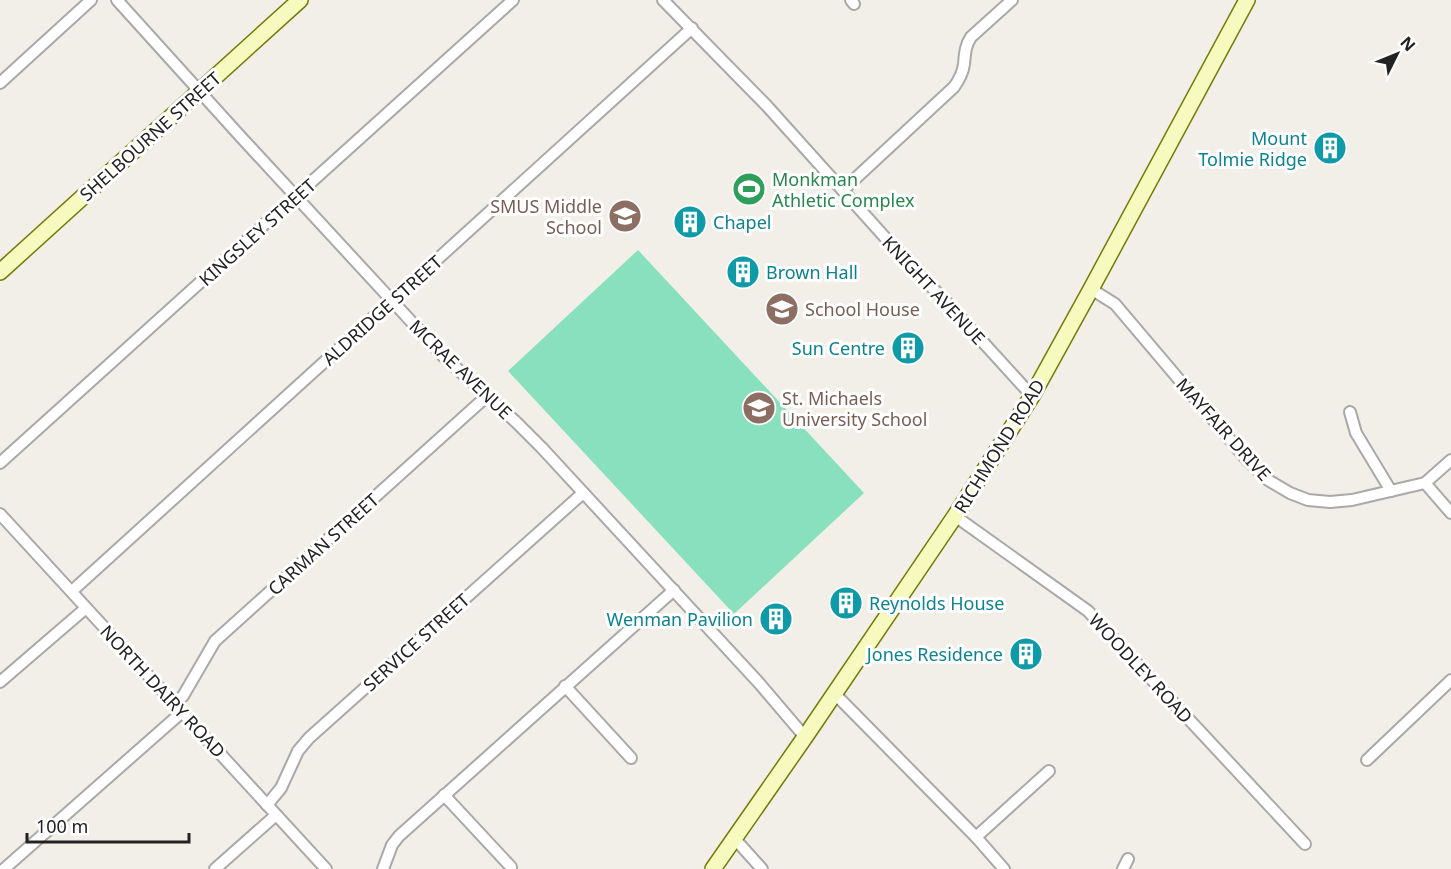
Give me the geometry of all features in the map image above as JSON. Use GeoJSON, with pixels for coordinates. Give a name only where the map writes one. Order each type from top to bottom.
{"type":"FeatureCollection","features":[{"type":"Feature","properties":{"kind":"main road","name":"SHELBOURNE STREET"},"geometry":{"type":"LineString","coordinates":[[0,272],[300,0]]}},
{"type":"Feature","properties":{"kind":"main road","name":"RICHMOND ROAD"},"geometry":{"type":"LineString","coordinates":[[713,869],[955,516],[1032,396],[1247,0]]}},
{"type":"Feature","properties":{"kind":"street"},"geometry":{"type":"LineString","coordinates":[[0,83],[91,0]]}},
{"type":"Feature","properties":{"kind":"street","name":"MCRAE AVENUE"},"geometry":{"type":"LineString","coordinates":[[117,0],[392,302],[443,356],[523,428],[759,683],[805,737]]}},
{"type":"Feature","properties":{"kind":"street","name":"KINGSLEY STREET"},"geometry":{"type":"LineString","coordinates":[[0,463],[513,0]]}},
{"type":"Feature","properties":{"kind":"street","name":"KNIGHT AVENUE"},"geometry":{"type":"LineString","coordinates":[[663,0],[767,106],[908,263],[1032,396]]}},
{"type":"Feature","properties":{"kind":"street"},"geometry":{"type":"LineString","coordinates":[[843,190],[950,92],[961,76],[968,41],[1012,0]]}},
{"type":"Feature","properties":{"kind":"street","name":"ALDRIDGE STREET"},"geometry":{"type":"LineString","coordinates":[[72,591],[692,28]]}},
{"type":"Feature","properties":{"kind":"street","name":"MAYFAIR DRIVE"},"geometry":{"type":"LineString","coordinates":[[1091,289],[1115,304],[1248,461],[1268,480],[1290,493],[1308,500],[1330,502],[1353,500],[1425,483],[1451,460]]}},
{"type":"Feature","properties":{"kind":"street","name":"CARMAN STREET"},"geometry":{"type":"LineString","coordinates":[[173,704],[183,696],[215,641],[487,396]]}},
{"type":"Feature","properties":{"kind":"street"},"geometry":{"type":"LineString","coordinates":[[1350,412],[1356,433],[1391,491]]}},
{"type":"Feature","properties":{"kind":"street"},"geometry":{"type":"LineString","coordinates":[[1425,483],[1451,513]]}},
{"type":"Feature","properties":{"kind":"street","name":"SERVICE STREET"},"geometry":{"type":"LineString","coordinates":[[267,804],[281,788],[298,751],[309,738],[583,493]]}},
{"type":"Feature","properties":{"kind":"street","name":"NORTH DAIRY ROAD"},"geometry":{"type":"LineString","coordinates":[[0,514],[326,869]]}},
{"type":"Feature","properties":{"kind":"street","name":"WOODLEY ROAD"},"geometry":{"type":"LineString","coordinates":[[955,516],[1088,610],[1305,844]]}},
{"type":"Feature","properties":{"kind":"street"},"geometry":{"type":"LineString","coordinates":[[383,869],[395,840],[674,590]]}},
{"type":"Feature","properties":{"kind":"street"},"geometry":{"type":"LineString","coordinates":[[0,682],[87,608]]}},
{"type":"Feature","properties":{"kind":"street"},"geometry":{"type":"LineString","coordinates":[[1367,760],[1451,681]]}},
{"type":"Feature","properties":{"kind":"street"},"geometry":{"type":"LineString","coordinates":[[565,686],[631,758]]}},
{"type":"Feature","properties":{"kind":"street"},"geometry":{"type":"LineString","coordinates":[[835,693],[976,837],[1004,869]]}},
{"type":"Feature","properties":{"kind":"street"},"geometry":{"type":"LineString","coordinates":[[4,869],[181,713]]}},
{"type":"Feature","properties":{"kind":"street"},"geometry":{"type":"LineString","coordinates":[[976,837],[1049,771]]}},
{"type":"Feature","properties":{"kind":"street"},"geometry":{"type":"LineString","coordinates":[[444,795],[511,867]]}},
{"type":"Feature","properties":{"kind":"street"},"geometry":{"type":"LineString","coordinates":[[216,869],[276,814]]}},
{"type":"Feature","properties":{"kind":"street"},"geometry":{"type":"LineString","coordinates":[[735,839],[762,869]]}},
{"type":"Feature","properties":{"kind":"green space"},"geometry":{"type":"Polygon","coordinates":[[[638,250],[864,493],[734,614],[508,371],[638,250]]]}},
{"type":"Feature","properties":{"kind":"place","name":"Mount Tolmie Ridge"},"geometry":{"type":"Point","coordinates":[1330,148]}},
{"type":"Feature","properties":{"kind":"place","name":"Monkman Athletic Complex"},"geometry":{"type":"Point","coordinates":[749,189]}},
{"type":"Feature","properties":{"kind":"place","name":"SMUS Middle School"},"geometry":{"type":"Point","coordinates":[625,216]}},
{"type":"Feature","properties":{"kind":"place","name":"Chapel"},"geometry":{"type":"Point","coordinates":[690,222]}},
{"type":"Feature","properties":{"kind":"place","name":"Brown Hall"},"geometry":{"type":"Point","coordinates":[743,272]}},
{"type":"Feature","properties":{"kind":"place","name":"School House"},"geometry":{"type":"Point","coordinates":[782,309]}},
{"type":"Feature","properties":{"kind":"place","name":"Sun Centre"},"geometry":{"type":"Point","coordinates":[908,348]}},
{"type":"Feature","properties":{"kind":"place","name":"St. Michaels University School"},"geometry":{"type":"Point","coordinates":[759,408]}},
{"type":"Feature","properties":{"kind":"place","name":"Reynolds House"},"geometry":{"type":"Point","coordinates":[846,603]}},
{"type":"Feature","properties":{"kind":"place","name":"Wenman Pavilion"},"geometry":{"type":"Point","coordinates":[776,619]}},
{"type":"Feature","properties":{"kind":"place","name":"Jones Residence"},"geometry":{"type":"Point","coordinates":[1026,654]}}]}
